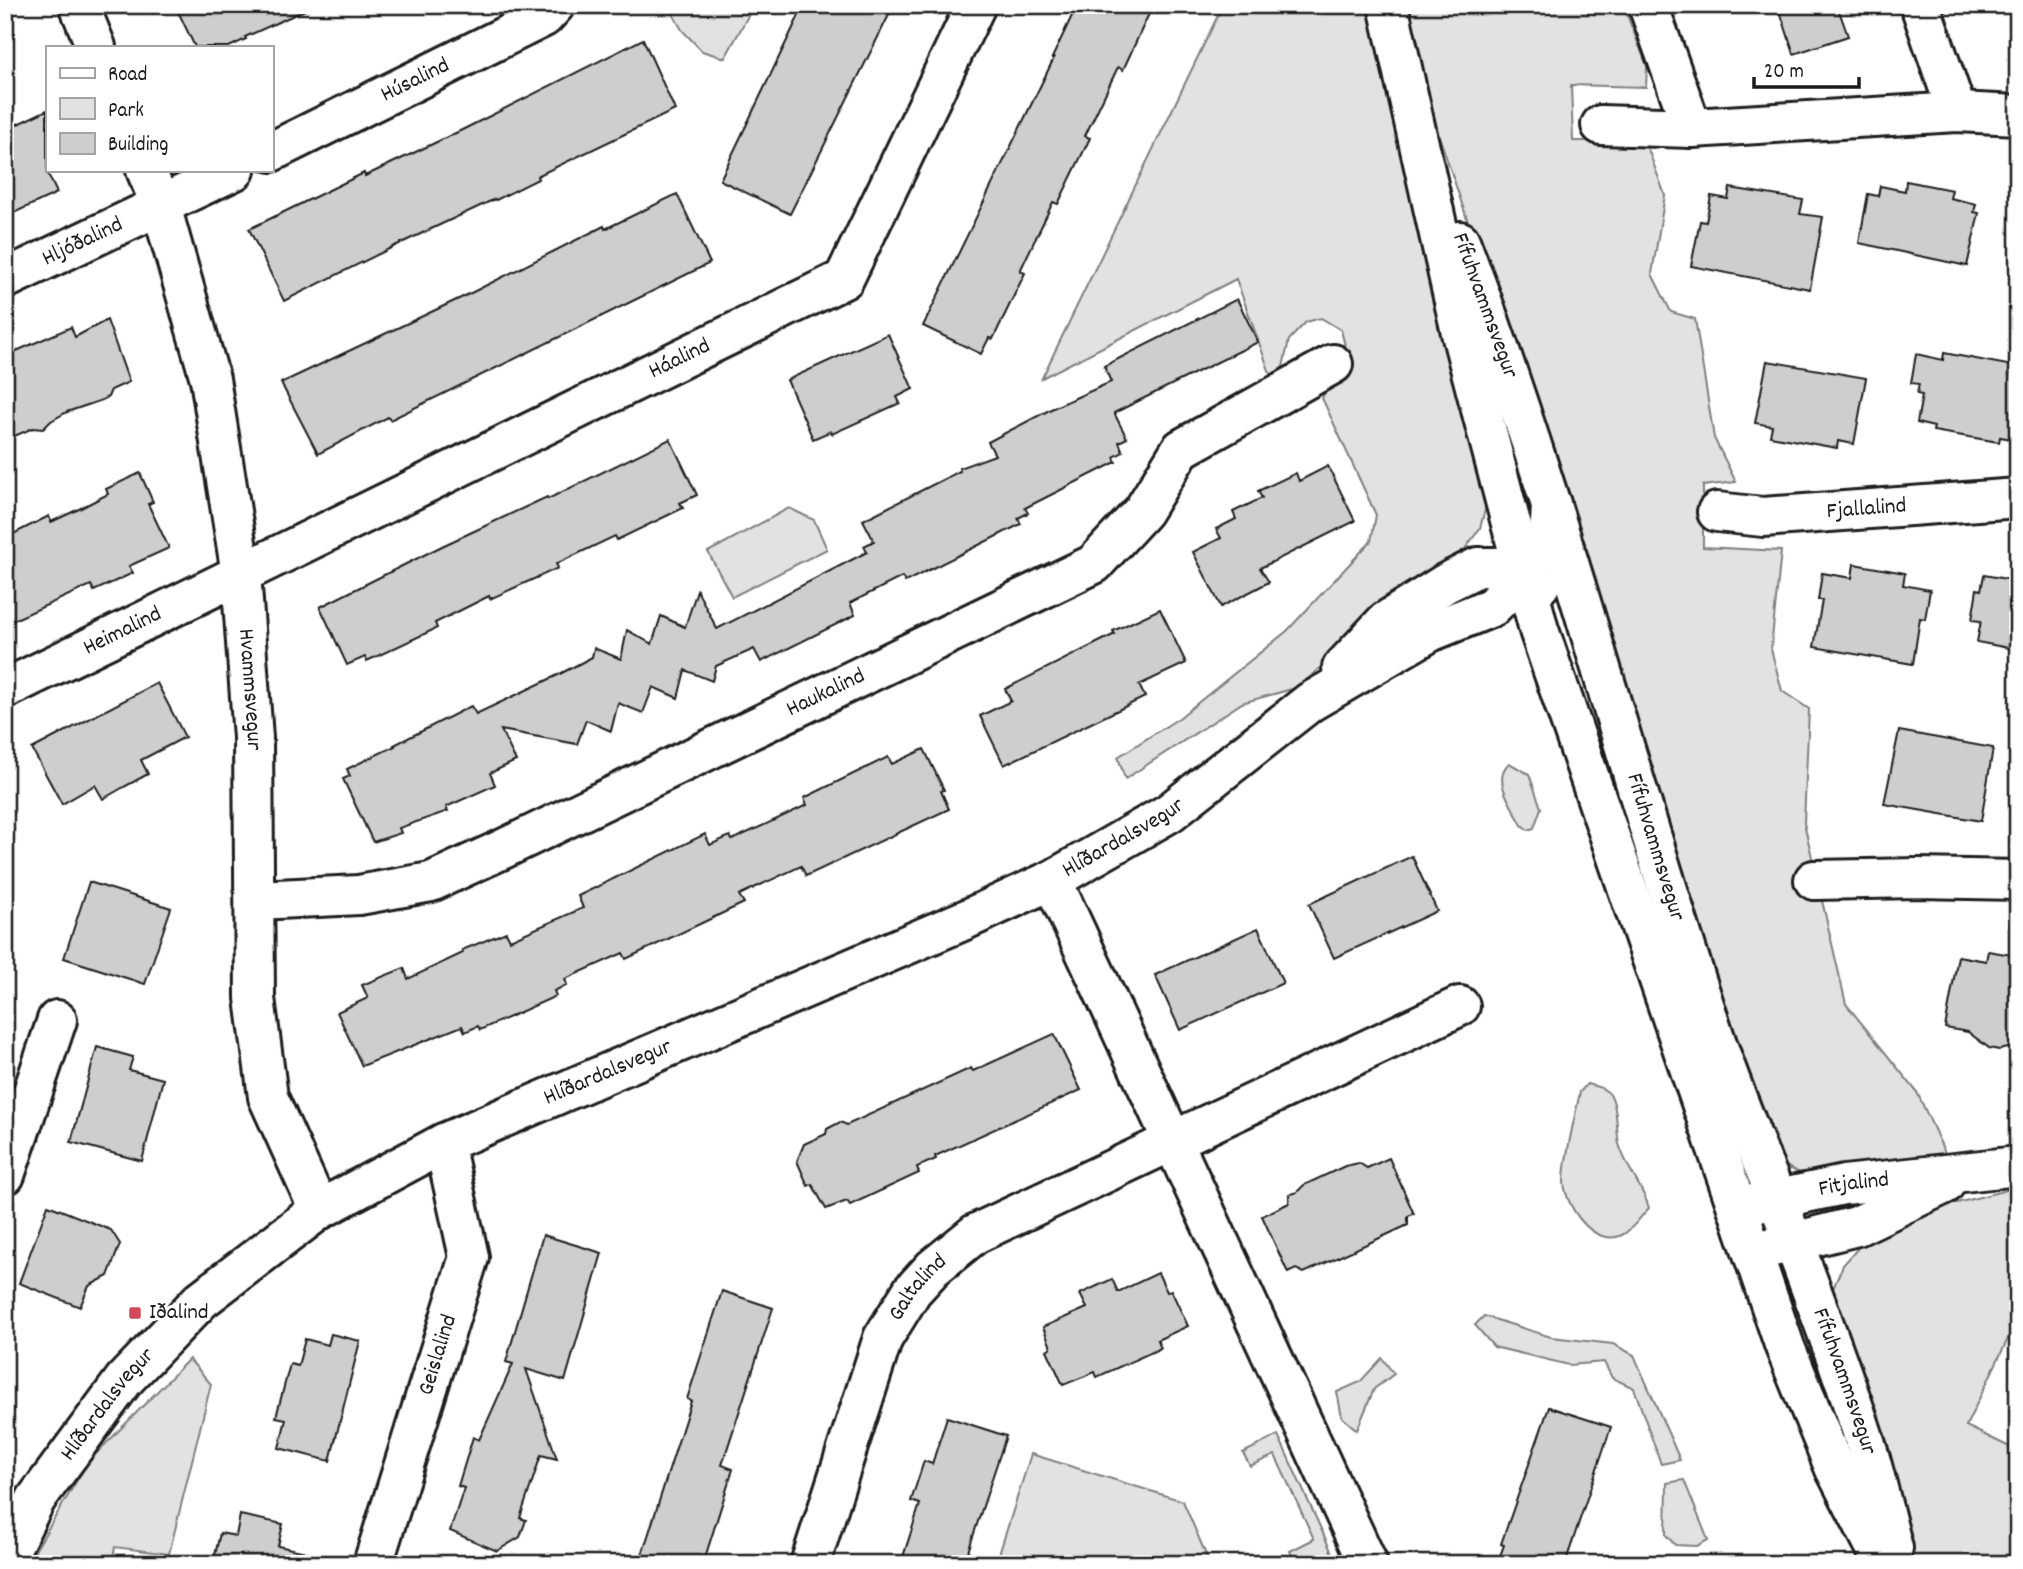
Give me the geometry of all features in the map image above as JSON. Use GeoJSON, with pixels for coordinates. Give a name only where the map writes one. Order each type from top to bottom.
{"type":"FeatureCollection","features":[{"type":"Feature","properties":{"kind":"street"},"geometry":{"type":"LineString","coordinates":[[79,5],[96,46]]}},
{"type":"Feature","properties":{"kind":"street","name":"Húsalind"},"geometry":{"type":"LineString","coordinates":[[273,151],[544,17],[555,5]]}},
{"type":"Feature","properties":{"kind":"street","name":"Háalind"},"geometry":{"type":"LineString","coordinates":[[241,575],[844,279],[976,5]]}},
{"type":"Feature","properties":{"kind":"street","name":"Fífuhvammsvegur"},"geometry":{"type":"LineString","coordinates":[[1388,5],[1462,337],[1539,630],[1785,1347],[1835,1469],[1884,1564]]}},
{"type":"Feature","properties":{"kind":"street"},"geometry":{"type":"LineString","coordinates":[[1648,5],[1692,128]]}},
{"type":"Feature","properties":{"kind":"street"},"geometry":{"type":"LineString","coordinates":[[1920,5],[1957,112]]}},
{"type":"Feature","properties":{"kind":"street"},"geometry":{"type":"LineString","coordinates":[[1601,125],[1692,128],[1957,112],[2018,115]]}},
{"type":"Feature","properties":{"kind":"street","name":"Fífuhvammsvegur"},"geometry":{"type":"LineString","coordinates":[[1417,128],[1495,332],[1614,706],[1640,800],[1714,1036],[1794,1243],[1863,1436],[1898,1564]]}},
{"type":"Feature","properties":{"kind":"street","name":"Hvammsvegur"},"geometry":{"type":"LineString","coordinates":[[147,172],[162,206],[211,379],[241,575],[253,738],[255,998],[268,1097],[320,1210]]}},
{"type":"Feature","properties":{"kind":"street"},"geometry":{"type":"LineString","coordinates":[[162,206],[231,172]]}},
{"type":"Feature","properties":{"kind":"street","name":"Hljóðalind"},"geometry":{"type":"LineString","coordinates":[[5,279],[162,206]]}},
{"type":"Feature","properties":{"kind":"street","name":"Haukalind"},"geometry":{"type":"LineString","coordinates":[[256,900],[359,895],[430,882],[1094,564],[1143,510],[1181,449],[1333,364]]}},
{"type":"Feature","properties":{"kind":"street","name":"Fjallalind"},"geometry":{"type":"LineString","coordinates":[[1717,512],[1762,517],[2018,498]]}},
{"type":"Feature","properties":{"kind":"street","name":"Hlíðardalsvegur"},"geometry":{"type":"LineString","coordinates":[[5,1560],[36,1499],[124,1380],[201,1300],[320,1210],[444,1143],[954,925],[1052,880],[1169,813],[1310,702],[1430,632],[1492,607],[1525,574],[1541,551],[1547,538],[1551,504]]}},
{"type":"Feature","properties":{"kind":"street"},"geometry":{"type":"LineString","coordinates":[[1525,574],[1550,592],[1567,620],[1580,652],[1609,749],[1640,800]]}},
{"type":"Feature","properties":{"kind":"street","name":"Heimalind"},"geometry":{"type":"LineString","coordinates":[[5,689],[241,575]]}},
{"type":"Feature","properties":{"kind":"street"},"geometry":{"type":"LineString","coordinates":[[1052,880],[1368,1564]]}},
{"type":"Feature","properties":{"kind":"street"},"geometry":{"type":"LineString","coordinates":[[1814,880],[2018,880]]}},
{"type":"Feature","properties":{"kind":"street","name":"Galtalind"},"geometry":{"type":"LineString","coordinates":[[810,1564],[883,1338],[912,1291],[933,1268],[975,1234],[1460,1006]]}},
{"type":"Feature","properties":{"kind":"street"},"geometry":{"type":"LineString","coordinates":[[5,1175],[57,1020]]}},
{"type":"Feature","properties":{"kind":"street","name":"Geislalind"},"geometry":{"type":"LineString","coordinates":[[373,1564],[468,1257],[444,1143]]}},
{"type":"Feature","properties":{"kind":"street","name":"Fitjalind"},"geometry":{"type":"LineString","coordinates":[[1739,1207],[1844,1185],[2018,1166]]}},
{"type":"Feature","properties":{"kind":"street","name":"Fitjalind"},"geometry":{"type":"LineString","coordinates":[[1753,1252],[1857,1226],[1970,1173]]}},
{"type":"Feature","properties":{"kind":"green space"},"geometry":{"type":"Polygon","coordinates":[[[668,5],[754,5],[725,58],[702,51],[682,30],[668,5]]]}},
{"type":"Feature","properties":{"kind":"green space"},"geometry":{"type":"Polygon","coordinates":[[[1223,5],[1368,5],[1489,495],[1480,528],[1465,549],[1433,569],[1392,601],[1299,687],[1242,703],[1125,779],[1118,757],[1179,718],[1287,631],[1371,541],[1376,515],[1322,398],[1346,350],[1341,330],[1321,318],[1306,322],[1289,340],[1283,367],[1271,376],[1236,279],[1042,378],[1223,5]]]}},
{"type":"Feature","properties":{"kind":"green space"},"geometry":{"type":"Polygon","coordinates":[[[1407,5],[1623,5],[1647,66],[1646,87],[1571,85],[1573,141],[1645,141],[1665,195],[1652,274],[1671,312],[1695,319],[1714,438],[1736,482],[1703,486],[1703,547],[1781,551],[1771,649],[1782,691],[1809,709],[1804,823],[1846,1004],[1917,1092],[1949,1162],[1813,1176],[1784,1164],[1766,1138],[1438,133],[1407,5]]]}},
{"type":"Feature","properties":{"kind":"green space"},"geometry":{"type":"Polygon","coordinates":[[[789,508],[814,520],[827,549],[732,597],[708,552],[789,508]]]}},
{"type":"Feature","properties":{"kind":"green space"},"geometry":{"type":"Polygon","coordinates":[[[1509,763],[1529,774],[1541,808],[1534,828],[1528,830],[1522,825],[1505,794],[1502,777],[1509,763]]]}},
{"type":"Feature","properties":{"kind":"green space"},"geometry":{"type":"Polygon","coordinates":[[[1587,1084],[1603,1089],[1611,1096],[1616,1113],[1619,1144],[1649,1208],[1626,1233],[1611,1238],[1601,1236],[1582,1221],[1574,1211],[1565,1189],[1565,1169],[1580,1092],[1587,1084]]]}},
{"type":"Feature","properties":{"kind":"green space"},"geometry":{"type":"Polygon","coordinates":[[[2018,1187],[2018,1318],[1966,1426],[2018,1451],[2018,1564],[1911,1564],[1832,1291],[1843,1265],[1858,1248],[1881,1231],[1934,1209],[2018,1187]]]}},
{"type":"Feature","properties":{"kind":"green space"},"geometry":{"type":"Polygon","coordinates":[[[1484,1316],[1551,1337],[1613,1344],[1634,1355],[1680,1460],[1661,1464],[1634,1388],[1612,1378],[1604,1362],[1569,1365],[1494,1347],[1475,1325],[1484,1316]]]}},
{"type":"Feature","properties":{"kind":"green space"},"geometry":{"type":"Polygon","coordinates":[[[1382,1358],[1394,1374],[1374,1389],[1357,1430],[1342,1417],[1337,1392],[1360,1382],[1382,1358]]]}},
{"type":"Feature","properties":{"kind":"green space"},"geometry":{"type":"Polygon","coordinates":[[[189,1359],[211,1384],[169,1554],[115,1547],[112,1564],[29,1564],[88,1462],[189,1359]]]}},
{"type":"Feature","properties":{"kind":"green space"},"geometry":{"type":"Polygon","coordinates":[[[1278,1435],[1337,1564],[1296,1564],[1290,1551],[1314,1539],[1275,1455],[1250,1466],[1243,1453],[1278,1435]]]}},
{"type":"Feature","properties":{"kind":"green space"},"geometry":{"type":"Polygon","coordinates":[[[1031,1454],[1183,1501],[1210,1564],[996,1564],[1031,1454]]]}},
{"type":"Feature","properties":{"kind":"green space"},"geometry":{"type":"Polygon","coordinates":[[[1684,1480],[1708,1540],[1697,1546],[1675,1545],[1666,1535],[1667,1483],[1684,1480]]]}},
{"type":"Feature","properties":{"kind":"building"},"geometry":{"type":"Polygon","coordinates":[[[175,5],[316,5],[231,46],[195,46],[175,5]]]}},
{"type":"Feature","properties":{"kind":"building"},"geometry":{"type":"Polygon","coordinates":[[[804,5],[894,5],[790,214],[720,180],[804,5]]]}},
{"type":"Feature","properties":{"kind":"building"},"geometry":{"type":"Polygon","coordinates":[[[1077,5],[1153,5],[1123,70],[1118,67],[1085,136],[1090,138],[1058,204],[1053,202],[1020,271],[1025,273],[993,339],[989,338],[981,354],[923,326],[1054,58],[1077,5]]]}},
{"type":"Feature","properties":{"kind":"building"},"geometry":{"type":"Polygon","coordinates":[[[1778,5],[1837,5],[1848,36],[1794,54],[1778,5]]]}},
{"type":"Feature","properties":{"kind":"building"},"geometry":{"type":"Polygon","coordinates":[[[643,39],[675,110],[537,176],[538,179],[496,200],[284,301],[249,229],[364,173],[365,176],[462,130],[643,39]]]}},
{"type":"Feature","properties":{"kind":"building"},"geometry":{"type":"Polygon","coordinates":[[[46,110],[46,172],[57,193],[5,217],[5,130],[46,110]]]}},
{"type":"Feature","properties":{"kind":"building"},"geometry":{"type":"Polygon","coordinates":[[[1906,181],[1952,190],[1950,198],[1976,204],[1974,212],[1979,213],[1967,266],[1859,243],[1868,194],[1878,196],[1880,186],[1905,191],[1906,181]]]}},
{"type":"Feature","properties":{"kind":"building"},"geometry":{"type":"Polygon","coordinates":[[[1730,188],[1803,200],[1800,214],[1823,217],[1810,289],[1691,266],[1700,221],[1706,222],[1711,196],[1728,199],[1730,188]]]}},
{"type":"Feature","properties":{"kind":"building"},"geometry":{"type":"Polygon","coordinates":[[[677,194],[710,263],[390,420],[388,417],[318,454],[281,383],[465,296],[604,226],[605,229],[677,194]]]}},
{"type":"Feature","properties":{"kind":"building"},"geometry":{"type":"Polygon","coordinates":[[[1237,299],[1258,342],[1114,413],[1127,438],[1119,442],[1123,452],[1114,457],[1116,462],[1025,508],[1028,513],[1018,518],[1021,524],[905,582],[902,577],[850,603],[855,615],[761,662],[754,649],[716,666],[712,681],[685,670],[678,698],[653,687],[643,713],[618,703],[611,731],[586,720],[577,744],[501,730],[516,761],[490,773],[495,785],[446,807],[448,811],[399,828],[401,833],[373,842],[343,779],[350,776],[347,769],[471,706],[476,714],[558,675],[592,657],[594,648],[621,659],[627,630],[652,644],[661,616],[685,627],[697,590],[717,629],[867,552],[864,546],[874,541],[863,520],[960,471],[959,468],[995,455],[988,442],[1111,382],[1104,366],[1237,299]]]}},
{"type":"Feature","properties":{"kind":"building"},"geometry":{"type":"Polygon","coordinates":[[[107,320],[129,382],[111,390],[108,397],[102,400],[67,412],[43,429],[33,428],[5,440],[5,356],[71,327],[75,337],[107,320]]]}},
{"type":"Feature","properties":{"kind":"building"},"geometry":{"type":"Polygon","coordinates":[[[888,334],[913,389],[897,397],[900,403],[832,434],[831,431],[813,439],[787,380],[888,334]]]}},
{"type":"Feature","properties":{"kind":"building"},"geometry":{"type":"Polygon","coordinates":[[[1944,353],[2013,366],[2012,374],[2018,375],[2018,440],[2000,437],[1999,442],[1933,431],[1934,427],[1917,423],[1922,395],[1917,394],[1919,384],[1911,383],[1916,354],[1943,360],[1944,353]]]}},
{"type":"Feature","properties":{"kind":"building"},"geometry":{"type":"Polygon","coordinates":[[[1767,361],[1866,378],[1854,444],[1838,441],[1837,448],[1770,436],[1772,426],[1755,423],[1767,361]]]}},
{"type":"Feature","properties":{"kind":"building"},"geometry":{"type":"Polygon","coordinates":[[[670,439],[697,495],[680,503],[683,508],[617,540],[615,536],[556,564],[558,568],[490,599],[489,596],[435,623],[437,628],[367,661],[365,657],[347,665],[320,607],[442,546],[547,497],[548,499],[670,439]]]}},
{"type":"Feature","properties":{"kind":"building"},"geometry":{"type":"Polygon","coordinates":[[[1328,466],[1355,521],[1260,568],[1269,582],[1221,607],[1193,552],[1221,538],[1216,529],[1236,519],[1233,512],[1262,498],[1258,491],[1296,473],[1299,481],[1328,466]]]}},
{"type":"Feature","properties":{"kind":"building"},"geometry":{"type":"Polygon","coordinates":[[[140,473],[153,502],[148,504],[169,548],[129,566],[133,573],[94,591],[91,585],[5,624],[5,538],[49,516],[51,522],[79,509],[108,494],[106,489],[140,473]]]}},
{"type":"Feature","properties":{"kind":"building"},"geometry":{"type":"Polygon","coordinates":[[[1854,564],[1905,573],[1903,585],[1930,590],[1925,619],[1920,618],[1913,664],[1814,647],[1822,600],[1818,600],[1822,573],[1852,578],[1854,564]]]}},
{"type":"Feature","properties":{"kind":"building"},"geometry":{"type":"Polygon","coordinates":[[[1984,575],[2018,581],[2018,629],[2014,649],[1977,642],[1981,621],[1972,620],[1977,589],[1981,590],[1984,575]]]}},
{"type":"Feature","properties":{"kind":"building"},"geometry":{"type":"Polygon","coordinates":[[[1160,609],[1186,663],[1139,685],[1145,697],[1004,765],[980,716],[1011,701],[1005,689],[1160,609]]]}},
{"type":"Feature","properties":{"kind":"building"},"geometry":{"type":"Polygon","coordinates":[[[157,683],[185,737],[141,760],[148,774],[103,799],[95,785],[62,804],[32,749],[157,683]]]}},
{"type":"Feature","properties":{"kind":"building"},"geometry":{"type":"Polygon","coordinates":[[[1899,731],[1993,748],[1981,821],[1884,804],[1899,731]]]}},
{"type":"Feature","properties":{"kind":"building"},"geometry":{"type":"Polygon","coordinates":[[[924,749],[944,790],[941,791],[949,809],[806,876],[801,866],[739,895],[744,903],[626,959],[623,953],[565,979],[567,985],[554,991],[556,996],[480,1030],[478,1026],[465,1032],[462,1026],[362,1066],[337,1012],[368,998],[362,985],[404,968],[408,979],[463,953],[462,950],[506,932],[510,940],[583,908],[578,896],[705,834],[710,845],[730,836],[732,840],[807,805],[804,798],[888,757],[892,764],[924,749]]]}},
{"type":"Feature","properties":{"kind":"building"},"geometry":{"type":"Polygon","coordinates":[[[1412,856],[1437,911],[1334,958],[1309,904],[1412,856]]]}},
{"type":"Feature","properties":{"kind":"building"},"geometry":{"type":"Polygon","coordinates":[[[89,882],[171,908],[145,984],[64,958],[89,882]]]}},
{"type":"Feature","properties":{"kind":"building"},"geometry":{"type":"Polygon","coordinates":[[[1258,928],[1283,983],[1180,1030],[1155,975],[1258,928]]]}},
{"type":"Feature","properties":{"kind":"building"},"geometry":{"type":"Polygon","coordinates":[[[1988,951],[2018,956],[2018,1046],[1999,1050],[1989,1048],[1968,1032],[1945,1028],[1958,956],[1986,961],[1988,951]]]}},
{"type":"Feature","properties":{"kind":"building"},"geometry":{"type":"Polygon","coordinates":[[[1054,1034],[1081,1090],[935,1156],[936,1159],[917,1167],[919,1173],[850,1205],[847,1201],[826,1209],[812,1184],[808,1186],[797,1161],[804,1144],[826,1134],[827,1129],[840,1122],[847,1125],[971,1068],[973,1071],[1054,1034]]]}},
{"type":"Feature","properties":{"kind":"building"},"geometry":{"type":"Polygon","coordinates":[[[97,1047],[133,1057],[129,1070],[163,1079],[142,1161],[71,1142],[97,1047]]]}},
{"type":"Feature","properties":{"kind":"building"},"geometry":{"type":"Polygon","coordinates":[[[1389,1158],[1414,1214],[1408,1216],[1408,1225],[1304,1273],[1296,1269],[1288,1273],[1262,1216],[1289,1203],[1289,1195],[1304,1185],[1345,1166],[1359,1163],[1367,1168],[1389,1158]]]}},
{"type":"Feature","properties":{"kind":"building"},"geometry":{"type":"Polygon","coordinates":[[[48,1205],[111,1230],[120,1244],[108,1276],[89,1286],[80,1307],[19,1283],[48,1205]]]}},
{"type":"Feature","properties":{"kind":"building"},"geometry":{"type":"Polygon","coordinates":[[[543,1235],[602,1253],[565,1381],[526,1369],[557,1459],[541,1455],[520,1518],[526,1520],[520,1537],[497,1551],[450,1531],[464,1488],[458,1486],[473,1437],[479,1440],[513,1364],[506,1362],[543,1235]]]}},
{"type":"Feature","properties":{"kind":"building"},"geometry":{"type":"Polygon","coordinates":[[[1158,1273],[1167,1292],[1171,1290],[1188,1326],[1157,1340],[1161,1348],[1097,1377],[1095,1372],[1063,1385],[1047,1350],[1051,1347],[1043,1327],[1087,1308],[1080,1294],[1112,1279],[1118,1292],[1158,1273]]]}},
{"type":"Feature","properties":{"kind":"building"},"geometry":{"type":"Polygon","coordinates":[[[722,1291],[773,1308],[722,1465],[733,1469],[703,1564],[661,1564],[641,1558],[691,1401],[687,1399],[722,1291]]]}},
{"type":"Feature","properties":{"kind":"building"},"geometry":{"type":"Polygon","coordinates":[[[331,1334],[360,1341],[330,1461],[279,1448],[286,1419],[276,1417],[290,1364],[298,1366],[305,1339],[328,1345],[331,1334]]]}},
{"type":"Feature","properties":{"kind":"building"},"geometry":{"type":"Polygon","coordinates":[[[1549,1407],[1611,1427],[1565,1564],[1497,1564],[1504,1545],[1501,1544],[1549,1407]]]}},
{"type":"Feature","properties":{"kind":"building"},"geometry":{"type":"Polygon","coordinates":[[[947,1417],[1006,1436],[964,1564],[923,1564],[903,1557],[920,1504],[911,1501],[924,1461],[932,1464],[947,1417]]]}},
{"type":"Feature","properties":{"kind":"building"},"geometry":{"type":"Polygon","coordinates":[[[240,1515],[283,1524],[278,1546],[306,1552],[304,1564],[213,1564],[220,1533],[236,1536],[240,1515]]]}},
{"type":"Feature","properties":{"kind":"place","name":"Iðalind"},"geometry":{"type":"Point","coordinates":[135,1313]}}]}
